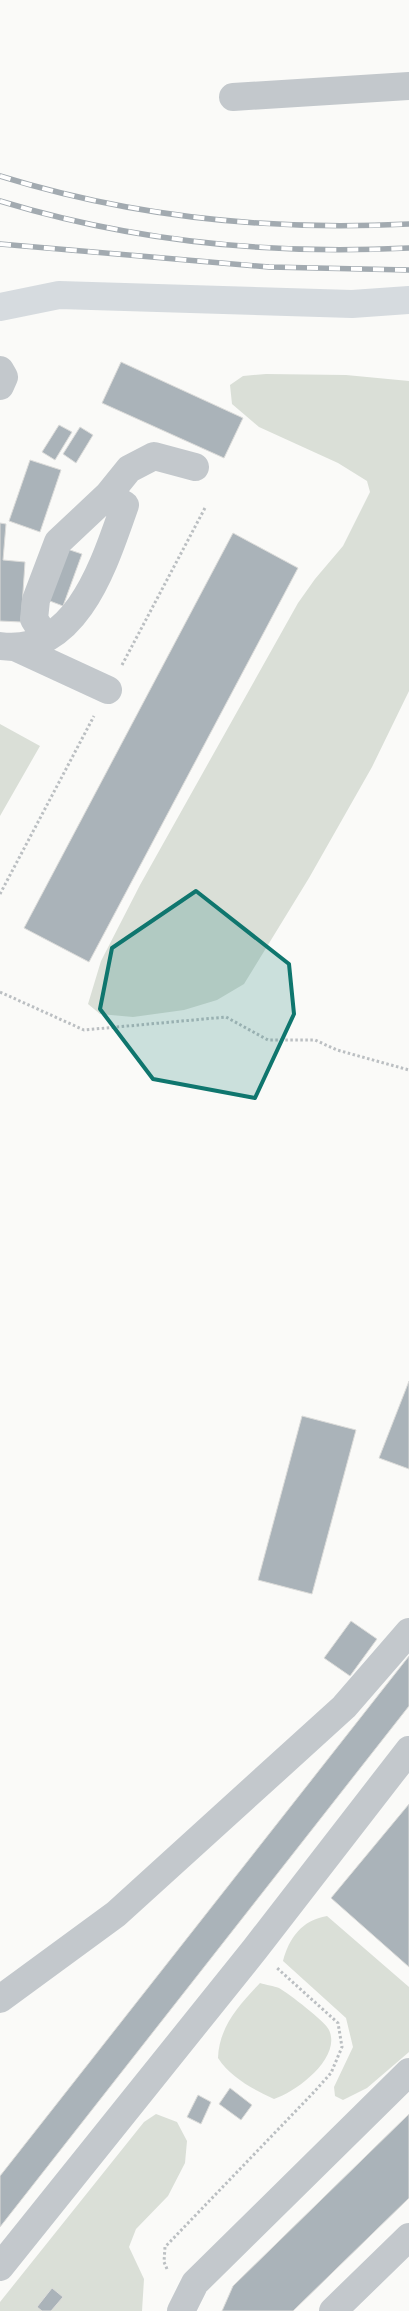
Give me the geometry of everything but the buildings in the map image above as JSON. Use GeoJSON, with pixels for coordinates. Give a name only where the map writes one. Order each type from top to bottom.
{"type":"FeatureCollection","features":[{"type":"Feature","properties":{"kind":"main road"},"geometry":{"type":"LineString","coordinates":[[0,307],[59,295],[352,304],[409,300]]}},
{"type":"Feature","properties":{"kind":"lane"},"geometry":{"type":"LineString","coordinates":[[233,97],[409,86]]}},
{"type":"Feature","properties":{"kind":"lane"},"geometry":{"type":"LineString","coordinates":[[0,370],[4,377],[0,386]]}},
{"type":"Feature","properties":{"kind":"lane"},"geometry":{"type":"LineString","coordinates":[[46,638],[34,619],[36,600],[58,542],[108,496],[129,469],[154,456],[195,467]]}},
{"type":"Feature","properties":{"kind":"lane"},"geometry":{"type":"LineString","coordinates":[[8,647],[46,638],[70,620],[85,600],[102,570],[125,504],[108,496]]}},
{"type":"Feature","properties":{"kind":"lane"},"geometry":{"type":"LineString","coordinates":[[8,647],[108,690]]}},
{"type":"Feature","properties":{"kind":"lane"},"geometry":{"type":"LineString","coordinates":[[0,1998],[116,1914],[344,1707],[409,1632]]}},
{"type":"Feature","properties":{"kind":"lane"},"geometry":{"type":"LineString","coordinates":[[0,2267],[255,1949],[409,1750]]}},
{"type":"Feature","properties":{"kind":"lane"},"geometry":{"type":"LineString","coordinates":[[181,2311],[195,2283],[409,2072]]}},
{"type":"Feature","properties":{"kind":"lane"},"geometry":{"type":"LineString","coordinates":[[332,2311],[409,2237]]}},
{"type":"Feature","properties":{"kind":"path"},"geometry":{"type":"LineString","coordinates":[[0,894],[206,506]]}},
{"type":"Feature","properties":{"kind":"path"},"geometry":{"type":"LineString","coordinates":[[0,992],[34,1010],[84,1030],[226,1017],[268,1040],[315,1040],[337,1050],[409,1070]]}},
{"type":"Feature","properties":{"kind":"path"},"geometry":{"type":"LineString","coordinates":[[165,2247],[331,2073],[342,2047],[338,2023],[255,1949]]}},
{"type":"Feature","properties":{"kind":"highlighted area"},"geometry":{"type":"Polygon","coordinates":[[[196,891],[289,964],[294,1014],[255,1098],[153,1079],[100,1009],[112,948],[196,891]]]}},
{"type":"Feature","properties":{"kind":"shaded area"},"geometry":{"type":"Polygon","coordinates":[[[266,374],[346,375],[409,381],[409,691],[372,767],[309,878],[244,984],[217,1000],[184,1010],[133,1017],[100,1014],[88,1004],[101,961],[140,885],[298,603],[315,579],[343,546],[370,492],[367,481],[338,463],[259,427],[232,404],[230,385],[243,376],[266,374]]]}},
{"type":"Feature","properties":{"kind":"shaded area"},"geometry":{"type":"Polygon","coordinates":[[[0,724],[40,746],[0,816],[0,724]]]}},
{"type":"Feature","properties":{"kind":"shaded area"},"geometry":{"type":"Polygon","coordinates":[[[327,1916],[409,1987],[409,2052],[367,2088],[343,2100],[335,2096],[334,2087],[353,2047],[346,2018],[283,1961],[289,1945],[298,1931],[310,1921],[327,1916]]]}},
{"type":"Feature","properties":{"kind":"shaded area"},"geometry":{"type":"Polygon","coordinates":[[[260,1983],[279,1988],[306,2008],[326,2026],[329,2030],[331,2041],[329,2052],[315,2072],[294,2089],[274,2099],[250,2087],[236,2077],[218,2058],[219,2047],[226,2026],[238,2008],[260,1983]]]}},
{"type":"Feature","properties":{"kind":"shaded area"},"geometry":{"type":"Polygon","coordinates":[[[156,2114],[177,2122],[187,2141],[185,2163],[168,2196],[136,2229],[129,2247],[144,2279],[142,2311],[0,2311],[0,2302],[144,2122],[156,2114]]]}},
{"type":"Feature","properties":{"kind":"railway"},"geometry":{"type":"LineString","coordinates":[[0,176],[100,202],[203,218],[254,223],[306,225],[358,226],[409,224]]}},
{"type":"Feature","properties":{"kind":"railway"},"geometry":{"type":"LineString","coordinates":[[0,201],[100,226],[202,242],[306,249],[409,248]]}},
{"type":"Feature","properties":{"kind":"railway"},"geometry":{"type":"LineString","coordinates":[[0,244],[269,267],[409,270]]}}]}
